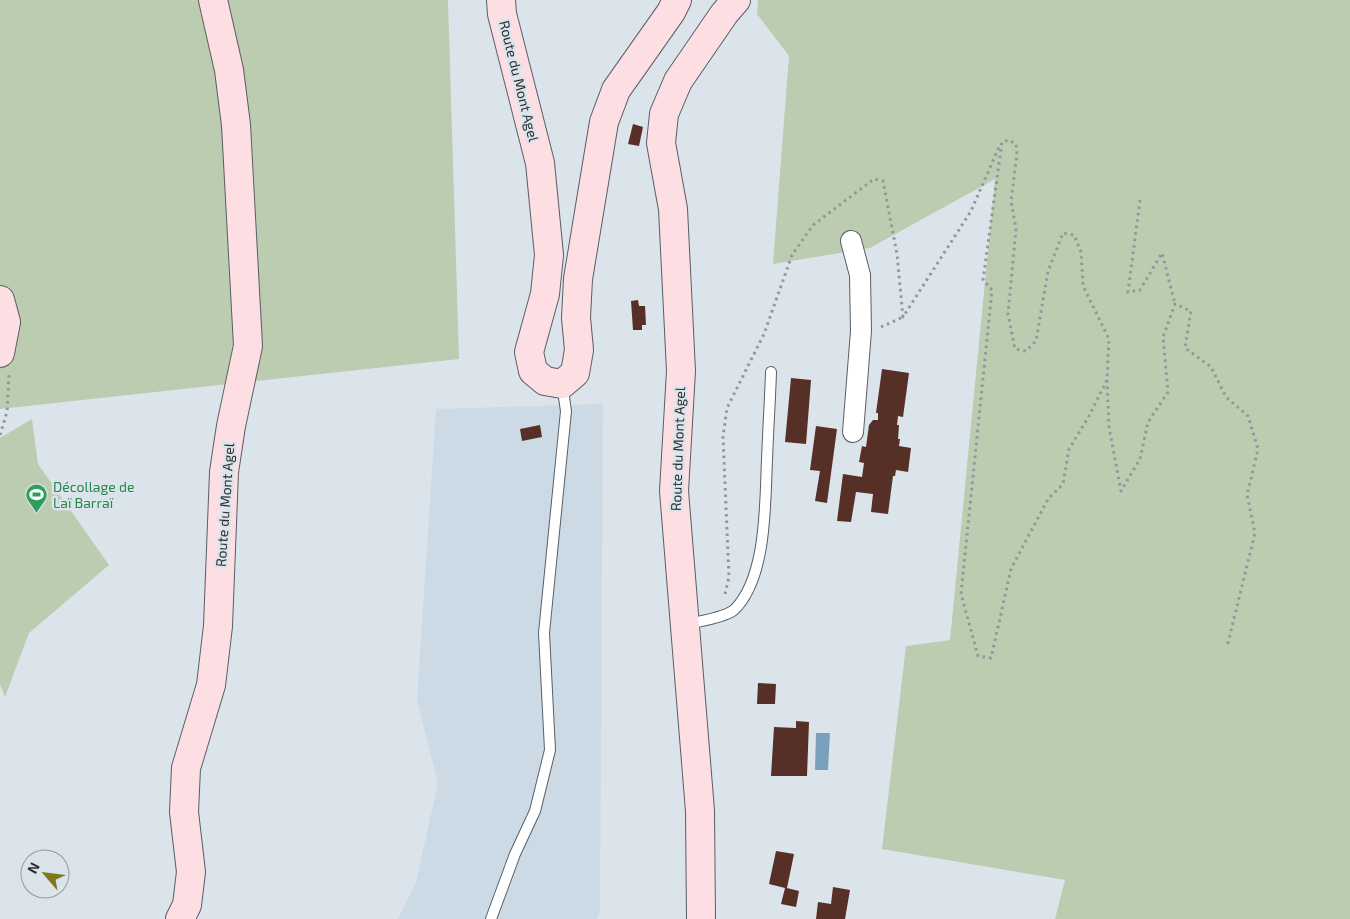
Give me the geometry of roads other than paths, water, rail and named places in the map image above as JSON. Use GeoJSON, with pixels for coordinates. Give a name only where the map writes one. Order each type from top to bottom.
{"type":"FeatureCollection","features":[{"type":"Feature","properties":{"kind":"street","name":"Route du Mont Agel"},"geometry":{"type":"LineString","coordinates":[[180,919],[187,905],[191,872],[184,812],[186,768],[211,685],[218,626],[224,472],[231,426],[248,346],[236,125],[229,70],[213,0]]}},
{"type":"Feature","properties":{"kind":"street","name":"Route du Mont Agel"},"geometry":{"type":"LineString","coordinates":[[501,0],[502,14],[540,163],[549,255],[545,294],[529,352],[533,371],[545,381],[562,384]]}},
{"type":"Feature","properties":{"kind":"street"},"geometry":{"type":"LineString","coordinates":[[562,384],[575,373],[579,350],[576,318],[578,279],[604,122],[616,90],[671,12],[677,0]]}},
{"type":"Feature","properties":{"kind":"street","name":"Route du Mont Agel"},"geometry":{"type":"LineString","coordinates":[[702,919],[700,811],[683,625],[674,491],[681,371],[673,209],[661,143],[664,114],[678,81],[724,14],[736,0]]}},
{"type":"Feature","properties":{"kind":"street"},"geometry":{"type":"LineString","coordinates":[[851,241],[860,275],[861,321],[853,432]]}},
{"type":"Feature","properties":{"kind":"street"},"geometry":{"type":"LineString","coordinates":[[0,300],[6,322],[0,352]]}},
{"type":"Feature","properties":{"kind":"lane"},"geometry":{"type":"LineString","coordinates":[[683,625],[707,620],[733,611],[748,591],[756,568],[765,523],[771,372]]}},
{"type":"Feature","properties":{"kind":"lane"},"geometry":{"type":"LineString","coordinates":[[491,919],[515,854],[536,812],[550,750],[544,633],[566,410],[562,384]]}},
{"type":"Feature","properties":{"kind":"water"},"geometry":{"type":"Polygon","coordinates":[[[816,733],[830,733],[828,770],[815,770],[816,733]]]}},
{"type":"Feature","properties":{"kind":"place","name":"Décollage de Laï Barraï"},"geometry":{"type":"Point","coordinates":[37,514]}}]}
